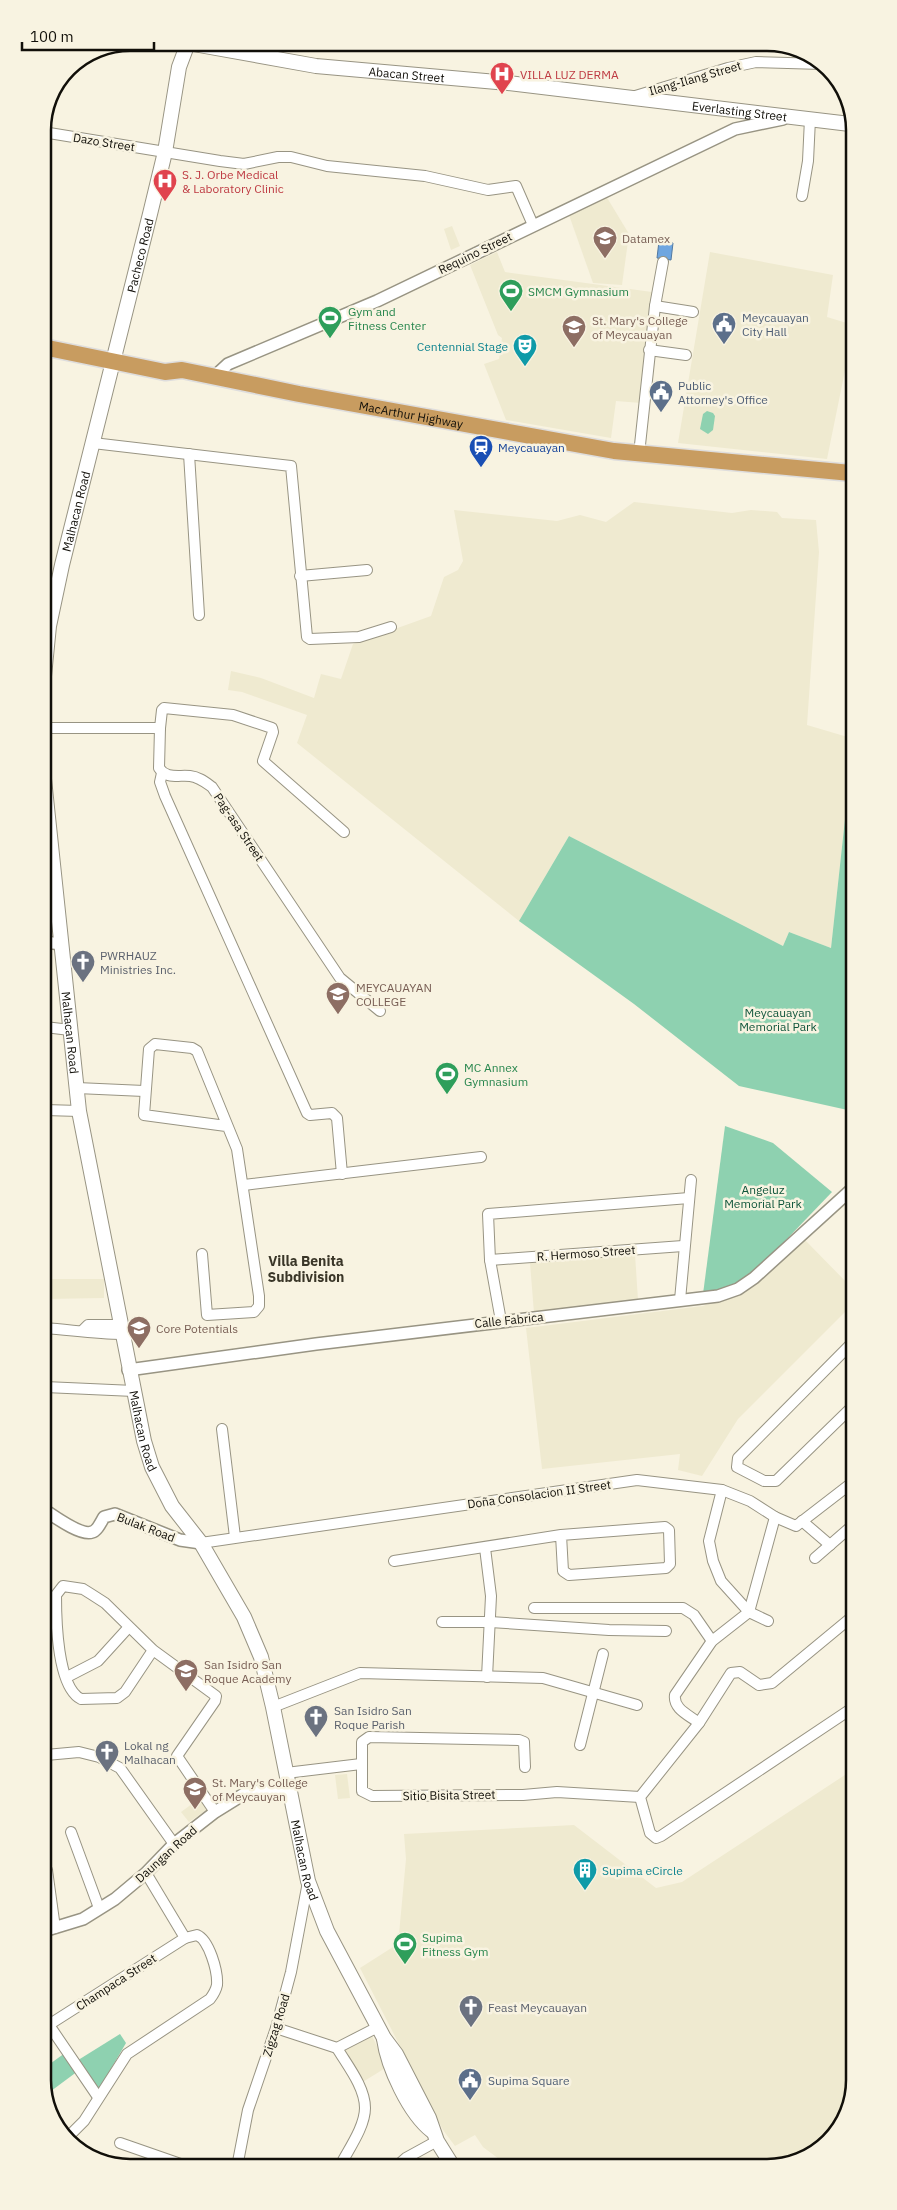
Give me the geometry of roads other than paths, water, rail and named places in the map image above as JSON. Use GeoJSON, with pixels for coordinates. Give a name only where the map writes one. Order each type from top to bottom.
{"type":"FeatureCollection","features":[{"type":"Feature","properties":{"kind":"highway","name":"MacArthur Highway"},"geometry":{"type":"LineString","coordinates":[[51,339],[115,356],[165,372],[182,370],[526,436],[638,454],[846,473]]}},
{"type":"Feature","properties":{"kind":"highway","name":"MacArthur Highway"},"geometry":{"type":"LineString","coordinates":[[51,348],[115,356]]}},
{"type":"Feature","properties":{"kind":"main road","name":"Pacheco Road"},"geometry":{"type":"LineString","coordinates":[[115,356],[165,152],[179,67],[184,51]]}},
{"type":"Feature","properties":{"kind":"main road","name":"Abacan Street"},"geometry":{"type":"LineString","coordinates":[[232,51],[316,66],[501,82],[629,98]]}},
{"type":"Feature","properties":{"kind":"main road","name":"Everlasting Street"},"geometry":{"type":"LineString","coordinates":[[629,98],[845,123]]}},
{"type":"Feature","properties":{"kind":"main road","name":"Malhacan Road"},"geometry":{"type":"LineString","coordinates":[[51,617],[62,565],[115,356]]}},
{"type":"Feature","properties":{"kind":"main road","name":"Malhacan Road"},"geometry":{"type":"LineString","coordinates":[[51,855],[79,1111],[128,1370],[144,1441],[152,1467],[172,1506],[200,1543],[244,1617],[261,1657],[274,1708],[308,1881],[327,1930],[381,2032],[396,2054],[429,2118],[435,2136],[448,2159]]}},
{"type":"Feature","properties":{"kind":"street","name":"Ilang-Ilang Street"},"geometry":{"type":"LineString","coordinates":[[629,98],[694,77],[756,62],[808,64]]}},
{"type":"Feature","properties":{"kind":"street","name":"Requino Street"},"geometry":{"type":"LineString","coordinates":[[735,129],[744,120],[763,114]]}},
{"type":"Feature","properties":{"kind":"street","name":"Requino Street"},"geometry":{"type":"LineString","coordinates":[[215,376],[228,364],[377,300],[735,129],[792,118]]}},
{"type":"Feature","properties":{"kind":"street"},"geometry":{"type":"LineString","coordinates":[[802,196],[808,161],[810,119]]}},
{"type":"Feature","properties":{"kind":"street","name":"Dazo Street"},"geometry":{"type":"LineString","coordinates":[[51,133],[244,164],[278,156],[291,157],[327,166],[425,176],[488,190],[516,186],[533,225]]}},
{"type":"Feature","properties":{"kind":"street"},"geometry":{"type":"LineString","coordinates":[[638,454],[649,350],[662,262]]}},
{"type":"Feature","properties":{"kind":"street"},"geometry":{"type":"LineString","coordinates":[[655,306],[693,312]]}},
{"type":"Feature","properties":{"kind":"street"},"geometry":{"type":"LineString","coordinates":[[649,350],[686,355]]}},
{"type":"Feature","properties":{"kind":"street"},"geometry":{"type":"LineString","coordinates":[[93,443],[291,466],[293,471],[306,633],[310,639],[359,637],[391,627]]}},
{"type":"Feature","properties":{"kind":"street"},"geometry":{"type":"LineString","coordinates":[[189,454],[199,615]]}},
{"type":"Feature","properties":{"kind":"street"},"geometry":{"type":"LineString","coordinates":[[300,576],[367,570]]}},
{"type":"Feature","properties":{"kind":"street"},"geometry":{"type":"LineString","coordinates":[[342,1174],[337,1118],[332,1113],[308,1114],[296,1092],[164,796],[160,782],[162,773],[159,768],[162,710],[164,708],[233,715],[272,728],[273,732],[263,762],[344,832]]}},
{"type":"Feature","properties":{"kind":"street"},"geometry":{"type":"LineString","coordinates":[[51,728],[160,728]]}},
{"type":"Feature","properties":{"kind":"street","name":"Pag-asa Street"},"geometry":{"type":"LineString","coordinates":[[162,773],[166,776],[191,776],[202,780],[212,787],[340,978],[380,1011]]}},
{"type":"Feature","properties":{"kind":"street"},"geometry":{"type":"LineString","coordinates":[[51,943],[62,944]]}},
{"type":"Feature","properties":{"kind":"street"},"geometry":{"type":"LineString","coordinates":[[51,1028],[70,1030]]}},
{"type":"Feature","properties":{"kind":"street"},"geometry":{"type":"LineString","coordinates":[[202,1254],[207,1315],[254,1312],[259,1306],[259,1296],[244,1185],[237,1149],[226,1126],[202,1058],[198,1051],[192,1048],[151,1045],[149,1048],[144,1091],[143,1114],[145,1116],[226,1126]]}},
{"type":"Feature","properties":{"kind":"street"},"geometry":{"type":"LineString","coordinates":[[76,1088],[144,1091]]}},
{"type":"Feature","properties":{"kind":"street"},"geometry":{"type":"LineString","coordinates":[[51,1110],[79,1111]]}},
{"type":"Feature","properties":{"kind":"street"},"geometry":{"type":"LineString","coordinates":[[244,1185],[481,1157]]}},
{"type":"Feature","properties":{"kind":"street"},"geometry":{"type":"LineString","coordinates":[[680,1300],[683,1246],[691,1180]]}},
{"type":"Feature","properties":{"kind":"street","name":"Calle Fabrica"},"geometry":{"type":"LineString","coordinates":[[128,1370],[316,1344],[718,1296],[749,1282],[846,1197]]}},
{"type":"Feature","properties":{"kind":"street"},"geometry":{"type":"LineString","coordinates":[[501,1321],[490,1260],[487,1217],[492,1212],[689,1198]]}},
{"type":"Feature","properties":{"kind":"street","name":"R. Hermoso Street"},"geometry":{"type":"LineString","coordinates":[[490,1260],[683,1246]]}},
{"type":"Feature","properties":{"kind":"street"},"geometry":{"type":"LineString","coordinates":[[51,1328],[83,1330],[89,1334],[121,1329]]}},
{"type":"Feature","properties":{"kind":"street"},"geometry":{"type":"LineString","coordinates":[[846,1349],[738,1458],[737,1467],[764,1481],[776,1481],[846,1413]]}},
{"type":"Feature","properties":{"kind":"street"},"geometry":{"type":"LineString","coordinates":[[51,1387],[134,1391]]}},
{"type":"Feature","properties":{"kind":"street"},"geometry":{"type":"LineString","coordinates":[[222,1428],[235,1537]]}},
{"type":"Feature","properties":{"kind":"street","name":"Doña Consolacion II Street"},"geometry":{"type":"LineString","coordinates":[[200,1543],[637,1480],[722,1490],[750,1501],[775,1517],[796,1526],[802,1521]]}},
{"type":"Feature","properties":{"kind":"street"},"geometry":{"type":"LineString","coordinates":[[830,1545],[802,1521],[846,1487]]}},
{"type":"Feature","properties":{"kind":"street"},"geometry":{"type":"LineString","coordinates":[[722,1490],[709,1541],[713,1561],[721,1581],[749,1612],[768,1621]]}},
{"type":"Feature","properties":{"kind":"street","name":"Bulak Road"},"geometry":{"type":"LineString","coordinates":[[51,1514],[72,1527],[90,1533],[93,1532],[104,1517],[114,1514],[180,1540],[200,1543]]}},
{"type":"Feature","properties":{"kind":"street"},"geometry":{"type":"LineString","coordinates":[[699,1723],[678,1708],[674,1702],[676,1695],[712,1641],[749,1612],[775,1517]]}},
{"type":"Feature","properties":{"kind":"street"},"geometry":{"type":"LineString","coordinates":[[394,1561],[561,1535],[667,1528],[669,1530],[670,1564],[666,1568],[569,1575],[563,1571],[561,1535]]}},
{"type":"Feature","properties":{"kind":"street"},"geometry":{"type":"LineString","coordinates":[[815,1558],[846,1531]]}},
{"type":"Feature","properties":{"kind":"street"},"geometry":{"type":"LineString","coordinates":[[485,1548],[491,1596],[487,1677]]}},
{"type":"Feature","properties":{"kind":"street"},"geometry":{"type":"LineString","coordinates":[[153,1650],[125,1692],[117,1698],[81,1699],[73,1692],[56,1640],[56,1595],[63,1586],[83,1589],[91,1594],[105,1603],[128,1628],[153,1650],[216,1696],[215,1701],[177,1756],[215,1812]]}},
{"type":"Feature","properties":{"kind":"street"},"geometry":{"type":"LineString","coordinates":[[534,1608],[683,1608],[694,1615],[712,1641]]}},
{"type":"Feature","properties":{"kind":"street"},"geometry":{"type":"LineString","coordinates":[[442,1622],[490,1622],[666,1631]]}},
{"type":"Feature","properties":{"kind":"street"},"geometry":{"type":"LineString","coordinates":[[846,1622],[772,1683],[759,1685],[740,1672],[731,1673],[699,1723],[640,1797],[650,1833],[656,1838],[661,1836],[846,1713]]}},
{"type":"Feature","properties":{"kind":"street"},"geometry":{"type":"LineString","coordinates":[[67,1677],[98,1660],[128,1628]]}},
{"type":"Feature","properties":{"kind":"street"},"geometry":{"type":"LineString","coordinates":[[580,1744],[595,1693],[603,1654]]}},
{"type":"Feature","properties":{"kind":"street"},"geometry":{"type":"LineString","coordinates":[[274,1708],[360,1672],[543,1678],[636,1705]]}},
{"type":"Feature","properties":{"kind":"street"},"geometry":{"type":"LineString","coordinates":[[286,1773],[361,1764],[362,1742],[369,1737],[519,1740],[524,1742],[526,1748],[525,1767]]}},
{"type":"Feature","properties":{"kind":"street"},"geometry":{"type":"LineString","coordinates":[[51,1755],[79,1752],[99,1757],[120,1768],[174,1844]]}},
{"type":"Feature","properties":{"kind":"street","name":"Sitio Bisita Street"},"geometry":{"type":"LineString","coordinates":[[361,1764],[362,1791],[372,1796],[523,1795],[557,1792],[640,1797]]}},
{"type":"Feature","properties":{"kind":"street","name":"Daungan Road"},"geometry":{"type":"LineString","coordinates":[[51,1929],[83,1919],[99,1908],[146,1873],[174,1844],[215,1812],[244,1794],[263,1790],[289,1789]]}},
{"type":"Feature","properties":{"kind":"street"},"geometry":{"type":"LineString","coordinates":[[71,1832],[99,1908]]}},
{"type":"Feature","properties":{"kind":"street"},"geometry":{"type":"LineString","coordinates":[[72,2132],[84,2121],[127,2054],[210,1999],[215,1990],[216,1974],[205,1940],[197,1935],[185,1938],[146,1873]]}},
{"type":"Feature","properties":{"kind":"street","name":"Zigzag Road"},"geometry":{"type":"LineString","coordinates":[[238,2159],[248,2110],[276,2028],[291,1972],[308,1881]]}},
{"type":"Feature","properties":{"kind":"street","name":"Champaca Street"},"geometry":{"type":"LineString","coordinates":[[51,2024],[185,1938]]}},
{"type":"Feature","properties":{"kind":"street"},"geometry":{"type":"LineString","coordinates":[[276,2028],[337,2048],[381,2032]]}},
{"type":"Feature","properties":{"kind":"street"},"geometry":{"type":"LineString","coordinates":[[51,2030],[98,2097]]}},
{"type":"Feature","properties":{"kind":"street"},"geometry":{"type":"LineString","coordinates":[[337,2048],[358,2085],[365,2109],[361,2124],[344,2159]]}},
{"type":"Feature","properties":{"kind":"street"},"geometry":{"type":"LineString","coordinates":[[405,2159],[435,2136]]}},
{"type":"Feature","properties":{"kind":"street"},"geometry":{"type":"LineString","coordinates":[[120,2144],[160,2159]]}},
{"type":"Feature","properties":{"kind":"water"},"geometry":{"type":"Polygon","coordinates":[[[659,241],[673,243],[671,260],[657,258],[659,241]]]}},
{"type":"Feature","properties":{"kind":"place","name":"VILLA LUZ DERMA"},"geometry":{"type":"Point","coordinates":[502,95]}},
{"type":"Feature","properties":{"kind":"place","name":"S. J. Orbe Medical & Laboratory Clinic"},"geometry":{"type":"Point","coordinates":[165,202]}},
{"type":"Feature","properties":{"kind":"place","name":"Datamex"},"geometry":{"type":"Point","coordinates":[605,259]}},
{"type":"Feature","properties":{"kind":"place","name":"SMCM Gymnasium"},"geometry":{"type":"Point","coordinates":[511,312]}},
{"type":"Feature","properties":{"kind":"place","name":"Gym and Fitness Center"},"geometry":{"type":"Point","coordinates":[330,339]}},
{"type":"Feature","properties":{"kind":"place","name":"Meycauayan City Hall"},"geometry":{"type":"Point","coordinates":[724,345]}},
{"type":"Feature","properties":{"kind":"place","name":"St. Mary's College of Meycauayan"},"geometry":{"type":"Point","coordinates":[574,348]}},
{"type":"Feature","properties":{"kind":"place","name":"Centennial Stage"},"geometry":{"type":"Point","coordinates":[525,367]}},
{"type":"Feature","properties":{"kind":"place","name":"Public Attorney's Office"},"geometry":{"type":"Point","coordinates":[661,413]}},
{"type":"Feature","properties":{"kind":"place","name":"Meycauayan"},"geometry":{"type":"Point","coordinates":[481,468]}},
{"type":"Feature","properties":{"kind":"place","name":"PWRHAUZ Ministries Inc."},"geometry":{"type":"Point","coordinates":[83,983]}},
{"type":"Feature","properties":{"kind":"place","name":"MEYCAUAYAN COLLEGE"},"geometry":{"type":"Point","coordinates":[338,1015]}},
{"type":"Feature","properties":{"kind":"place","name":"MC Annex Gymnasium"},"geometry":{"type":"Point","coordinates":[447,1095]}},
{"type":"Feature","properties":{"kind":"place","name":"Core Potentials"},"geometry":{"type":"Point","coordinates":[139,1349]}},
{"type":"Feature","properties":{"kind":"place","name":"San Isidro San Roque Academy"},"geometry":{"type":"Point","coordinates":[186,1692]}},
{"type":"Feature","properties":{"kind":"place","name":"San Isidro San Roque Parish"},"geometry":{"type":"Point","coordinates":[316,1738]}},
{"type":"Feature","properties":{"kind":"place","name":"Lokal ng Malhacan"},"geometry":{"type":"Point","coordinates":[107,1773]}},
{"type":"Feature","properties":{"kind":"place","name":"St. Mary's College of Meycauyan"},"geometry":{"type":"Point","coordinates":[195,1810]}},
{"type":"Feature","properties":{"kind":"place","name":"Supima eCircle"},"geometry":{"type":"Point","coordinates":[585,1891]}},
{"type":"Feature","properties":{"kind":"place","name":"Supima Fitness Gym"},"geometry":{"type":"Point","coordinates":[405,1965]}},
{"type":"Feature","properties":{"kind":"place","name":"Feast Meycauayan"},"geometry":{"type":"Point","coordinates":[471,2028]}},
{"type":"Feature","properties":{"kind":"place","name":"Supima Square"},"geometry":{"type":"Point","coordinates":[470,2101]}},
{"type":"Feature","properties":{"kind":"district","name":"Villa Benita Subdivision"},"geometry":{"type":"Point","coordinates":[306,1269]}},
{"type":"Feature","properties":{"kind":"park label","name":"Meycauayan Memorial Park"},"geometry":{"type":"Point","coordinates":[778,1019]}},
{"type":"Feature","properties":{"kind":"park label","name":"Angeluz Memorial Park"},"geometry":{"type":"Point","coordinates":[763,1196]}}]}
